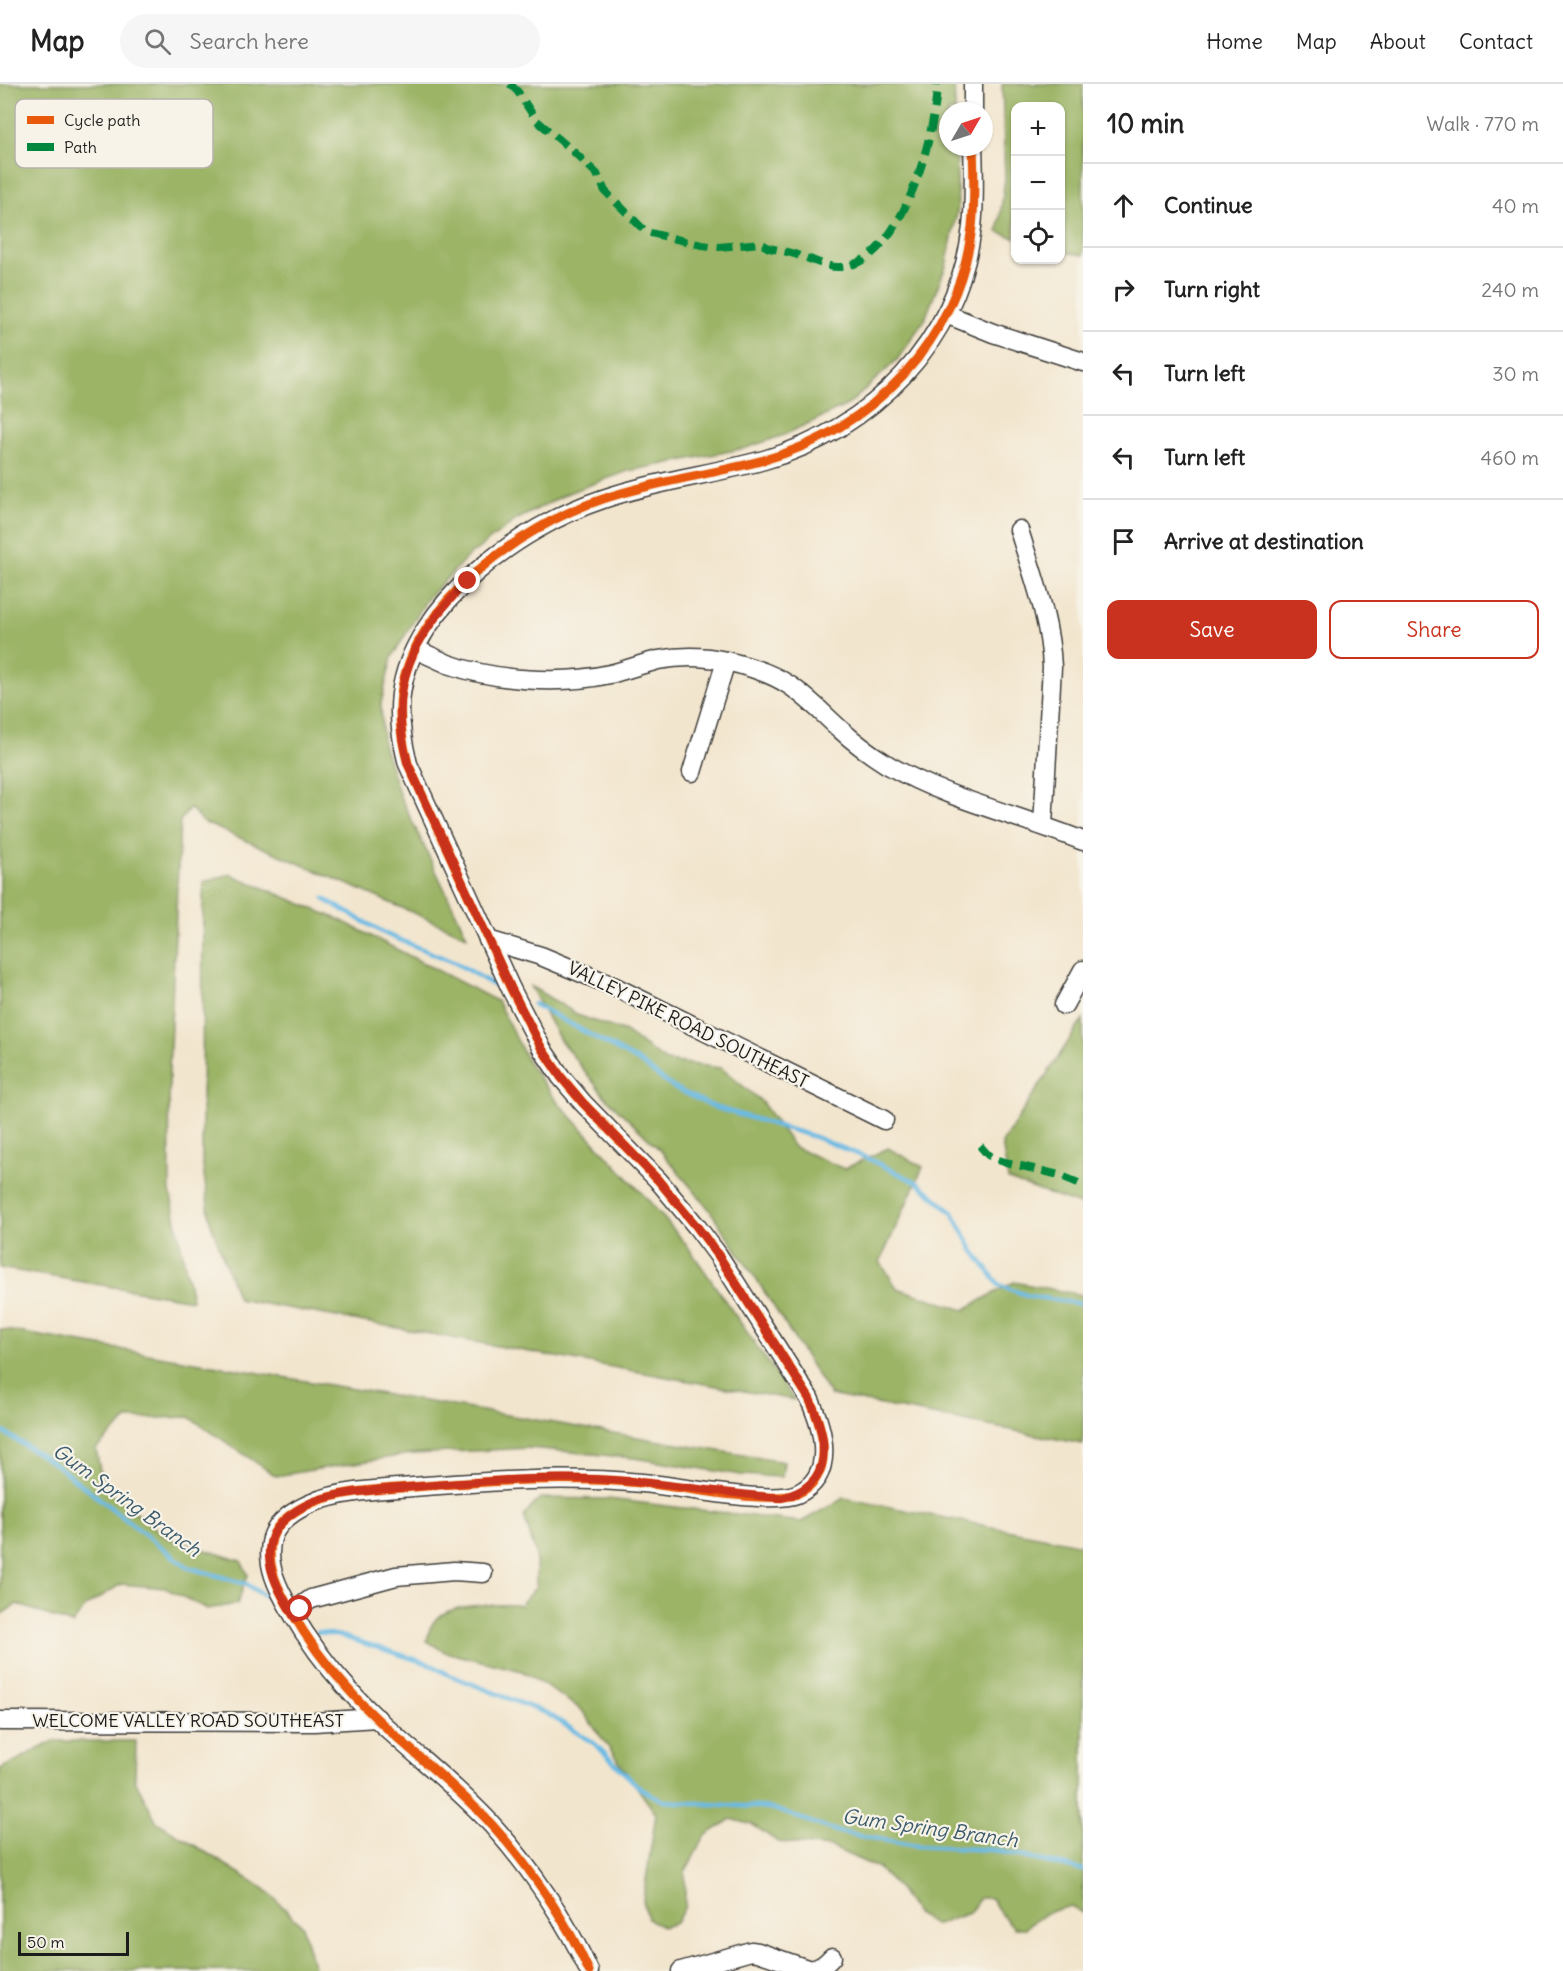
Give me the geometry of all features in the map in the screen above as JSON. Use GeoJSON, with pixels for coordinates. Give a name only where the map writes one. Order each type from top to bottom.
{"type":"FeatureCollection","features":[{"type":"Feature","properties":{"kind":"street"},"geometry":{"type":"LineString","coordinates":[[973,84],[973,102]]}},
{"type":"Feature","properties":{"kind":"street"},"geometry":{"type":"LineString","coordinates":[[589,1971],[545,1894],[502,1836],[466,1798],[349,1691],[321,1657],[295,1618],[273,1575],[270,1550],[273,1534],[296,1510],[314,1501],[375,1490],[542,1478],[593,1479],[782,1498],[797,1494],[817,1477],[824,1454],[824,1439],[809,1398],[718,1255],[658,1180],[583,1103],[542,1049],[511,988],[408,764],[399,721],[401,694],[415,649],[431,621],[447,600],[493,558],[528,534],[560,516],[600,500],[635,489],[764,460],[830,434],[856,418],[902,378],[922,354],[946,315],[959,283],[972,228],[973,156]]}},
{"type":"Feature","properties":{"kind":"street"},"geometry":{"type":"LineString","coordinates":[[946,315],[1083,362]]}},
{"type":"Feature","properties":{"kind":"street"},"geometry":{"type":"LineString","coordinates":[[1019,530],[1046,616],[1051,644],[1052,667],[1044,825]]}},
{"type":"Feature","properties":{"kind":"street"},"geometry":{"type":"LineString","coordinates":[[415,649],[450,664],[483,673],[556,680],[609,674],[658,660],[688,658],[726,661],[766,673],[789,685],[812,702],[858,745],[918,780],[950,794],[1044,825],[1083,841]]}},
{"type":"Feature","properties":{"kind":"street"},"geometry":{"type":"LineString","coordinates":[[692,772],[726,661]]}},
{"type":"Feature","properties":{"kind":"street","name":"VALLEY PIKE ROAD SOUTHEAST"},"geometry":{"type":"LineString","coordinates":[[489,940],[541,956],[613,986],[884,1120]]}},
{"type":"Feature","properties":{"kind":"street"},"geometry":{"type":"LineString","coordinates":[[1064,1005],[1083,970]]}},
{"type":"Feature","properties":{"kind":"street"},"geometry":{"type":"LineString","coordinates":[[295,1618],[304,1604],[311,1599],[396,1576],[454,1571],[483,1573]]}},
{"type":"Feature","properties":{"kind":"street","name":"WELCOME VALLEY ROAD SOUTHEAST"},"geometry":{"type":"LineString","coordinates":[[0,1722],[314,1722],[377,1718]]}},
{"type":"Feature","properties":{"kind":"street"},"geometry":{"type":"LineString","coordinates":[[681,1971],[751,1951],[810,1970],[826,1964],[832,1957]]}},
{"type":"Feature","properties":{"kind":"green space"},"geometry":{"type":"Polygon","coordinates":[[[0,84],[954,84],[955,102],[939,102],[939,156],[956,156],[958,208],[946,266],[925,319],[897,360],[849,404],[784,435],[746,448],[628,471],[568,493],[516,520],[466,558],[427,599],[392,657],[381,703],[383,744],[400,796],[467,936],[203,822],[190,808],[180,821],[169,1071],[170,1191],[192,1300],[0,1268],[0,84]]]}},
{"type":"Feature","properties":{"kind":"green space"},"geometry":{"type":"Polygon","coordinates":[[[1002,84],[1083,84],[1083,255],[1065,253],[1065,102],[1011,102],[1011,237],[998,232],[1005,179],[1002,84]]]}},
{"type":"Feature","properties":{"kind":"green space"},"geometry":{"type":"Polygon","coordinates":[[[230,874],[340,920],[497,1001],[530,1065],[554,1098],[686,1244],[794,1400],[238,1299],[210,1221],[202,1159],[203,882],[230,874]]]}},
{"type":"Feature","properties":{"kind":"green space"},"geometry":{"type":"Polygon","coordinates":[[[530,986],[580,1016],[625,1032],[666,1061],[721,1068],[761,1101],[794,1147],[844,1169],[888,1148],[923,1167],[880,1262],[897,1288],[964,1310],[1014,1282],[1083,1295],[1083,1444],[830,1395],[709,1209],[660,1150],[606,1098],[560,1040],[530,986]]]}},
{"type":"Feature","properties":{"kind":"green space"},"geometry":{"type":"Polygon","coordinates":[[[1083,1019],[1083,1206],[1008,1180],[1002,1143],[1083,1019]]]}},
{"type":"Feature","properties":{"kind":"green space"},"geometry":{"type":"Polygon","coordinates":[[[0,1329],[784,1462],[782,1477],[741,1475],[634,1458],[530,1448],[410,1454],[276,1476],[189,1417],[127,1419],[96,1449],[103,1487],[168,1538],[241,1561],[248,1575],[237,1604],[207,1609],[165,1588],[121,1584],[86,1606],[72,1624],[17,1604],[0,1615],[0,1329]]]}},
{"type":"Feature","properties":{"kind":"green space"},"geometry":{"type":"Polygon","coordinates":[[[540,1498],[608,1499],[801,1522],[844,1498],[1083,1545],[1083,1913],[1071,1906],[1046,1913],[1025,1928],[1014,1928],[991,1898],[980,1898],[969,1913],[936,1925],[916,1914],[899,1889],[878,1868],[831,1847],[778,1842],[753,1825],[731,1819],[705,1836],[685,1872],[685,1906],[676,1923],[663,1927],[648,1919],[643,1900],[656,1814],[581,1709],[522,1671],[445,1652],[427,1641],[431,1626],[447,1612],[471,1606],[520,1605],[536,1587],[536,1555],[524,1516],[540,1498]]]}},
{"type":"Feature","properties":{"kind":"green space"},"geometry":{"type":"Polygon","coordinates":[[[54,1741],[136,1741],[135,1780],[157,1822],[265,1889],[302,1926],[315,1971],[0,1971],[0,1769],[54,1741]]]}},
{"type":"Feature","properties":{"kind":"waterway"},"geometry":{"type":"LineString","coordinates":[[324,899],[388,935],[456,963],[497,987]]}},
{"type":"Feature","properties":{"kind":"waterway"},"geometry":{"type":"LineString","coordinates":[[534,1004],[638,1061],[674,1088],[714,1107],[815,1137],[867,1158],[918,1183],[953,1213],[973,1250],[999,1285],[1029,1296],[1083,1304]]}},
{"type":"Feature","properties":{"kind":"waterway","name":"Gum Spring Branch"},"geometry":{"type":"LineString","coordinates":[[0,1430],[55,1464],[187,1567],[246,1584],[272,1601]]}},
{"type":"Feature","properties":{"kind":"waterway","name":"Gum Spring Branch"},"geometry":{"type":"LineString","coordinates":[[317,1632],[341,1636],[430,1664],[449,1675],[548,1714],[595,1744],[641,1789],[664,1801],[771,1808],[839,1832],[917,1846],[993,1850],[1083,1870]]}},
{"type":"Feature","properties":{"kind":"marked path"},"geometry":{"type":"LineString","coordinates":[[510,84],[518,92],[536,120],[597,174],[605,191],[646,232],[719,247],[760,243],[769,248],[835,267],[862,261],[881,244],[898,221],[922,163],[930,133],[937,84]]}},
{"type":"Feature","properties":{"kind":"marked path"},"geometry":{"type":"LineString","coordinates":[[980,1146],[988,1155],[997,1160],[1059,1175],[1083,1185]]}},
{"type":"Feature","properties":{"kind":"cycle path"},"geometry":{"type":"LineString","coordinates":[[589,1971],[534,1876],[507,1842],[476,1808],[365,1707],[317,1652],[277,1585],[270,1557],[272,1538],[278,1526],[294,1512],[323,1499],[361,1491],[527,1480],[584,1480],[642,1483],[745,1496],[784,1497],[797,1494],[810,1486],[818,1476],[822,1464],[822,1437],[809,1398],[718,1255],[658,1180],[583,1103],[542,1049],[511,989],[408,764],[401,730],[401,694],[410,661],[426,629],[449,599],[476,572],[539,528],[571,511],[603,499],[642,487],[764,460],[803,446],[840,427],[873,403],[903,375],[929,343],[949,307],[964,269],[973,217],[973,156]]}},
{"type":"Feature","properties":{"kind":"route"},"geometry":{"type":"LineString","coordinates":[[300,1609],[295,1618],[273,1575],[270,1550],[273,1534],[283,1521],[296,1510],[314,1501],[375,1490],[542,1478],[647,1483],[782,1498],[797,1494],[808,1487],[817,1477],[824,1454],[824,1439],[809,1398],[718,1255],[658,1180],[583,1103],[542,1049],[511,988],[408,764],[399,721],[401,694],[406,672],[415,649],[431,621],[447,600],[468,581]]}}]}
